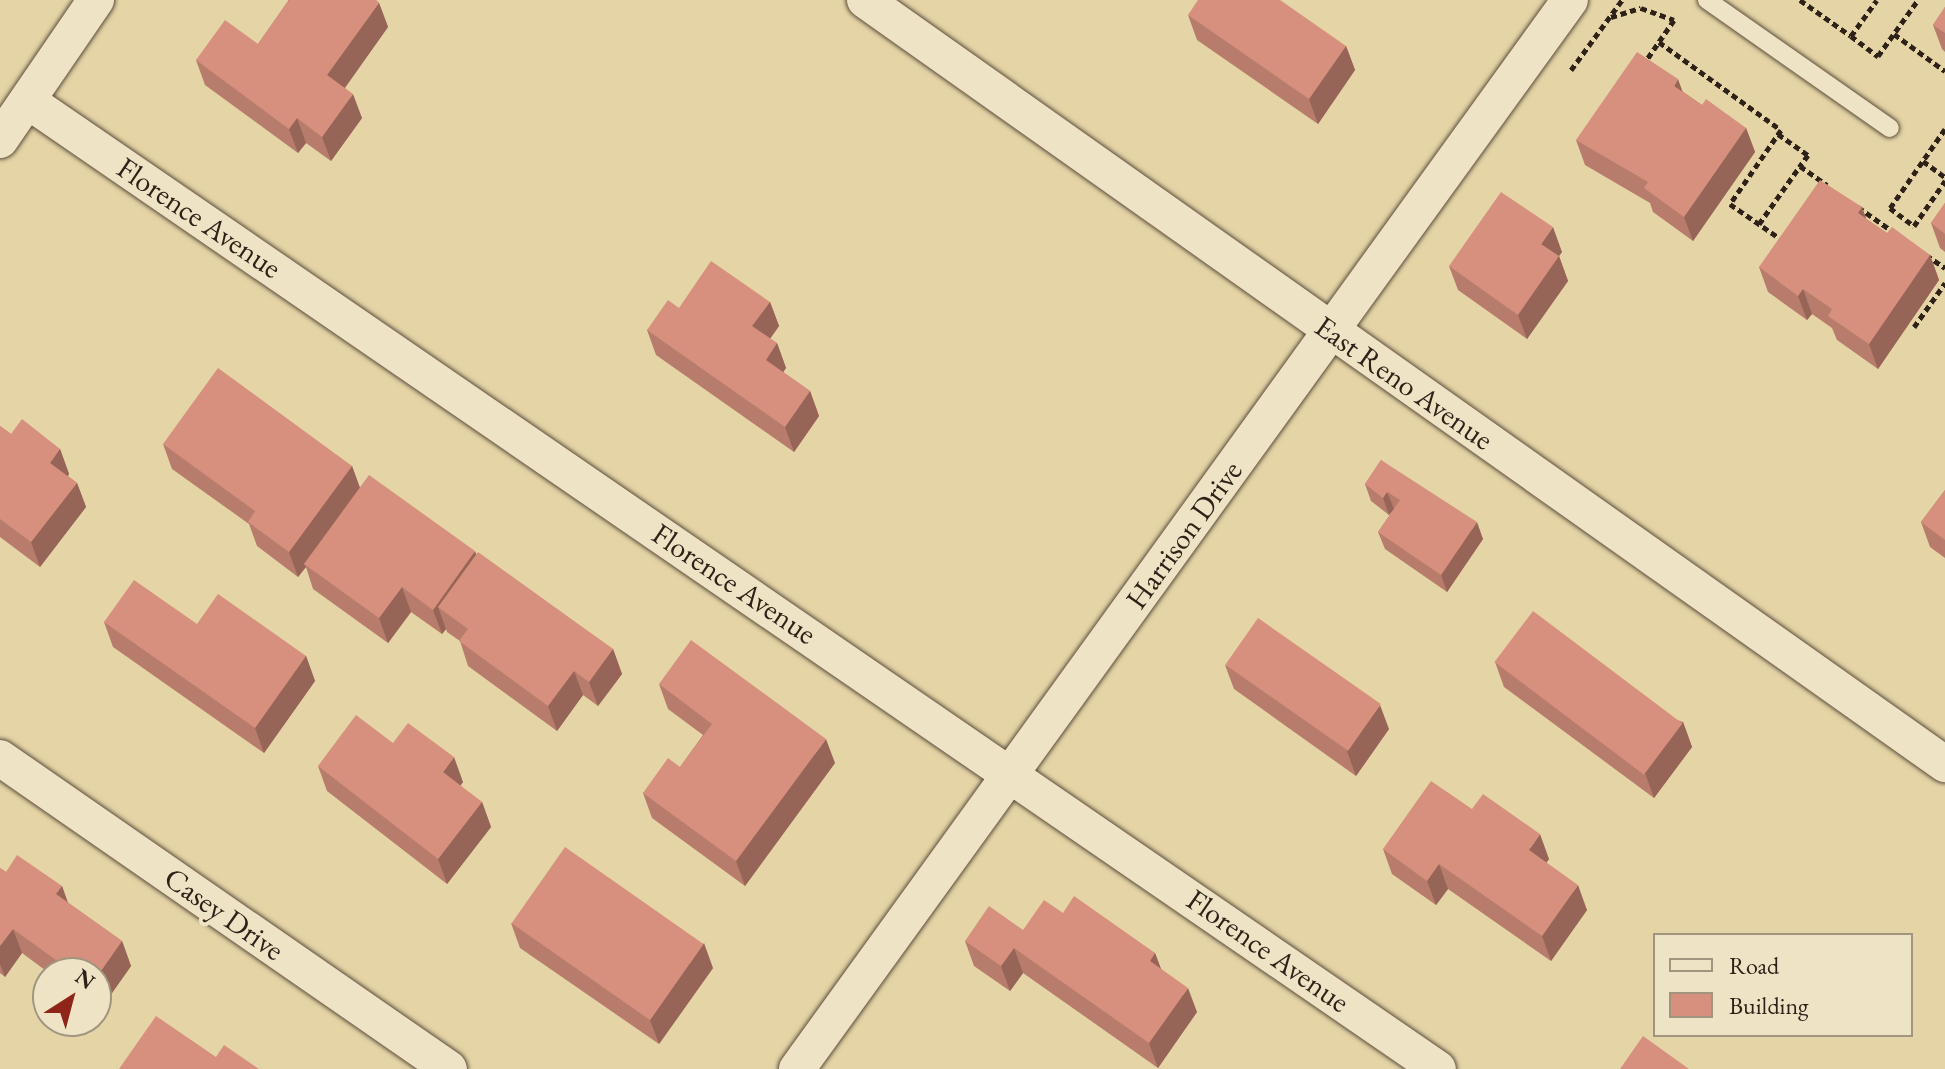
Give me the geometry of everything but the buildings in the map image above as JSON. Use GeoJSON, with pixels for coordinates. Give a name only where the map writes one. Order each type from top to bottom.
{"type":"FeatureCollection","features":[{"type":"Feature","properties":{"kind":"street"},"geometry":{"type":"LineString","coordinates":[[0,140],[96,0]]}},
{"type":"Feature","properties":{"kind":"street","name":"East Reno Avenue"},"geometry":{"type":"LineString","coordinates":[[865,0],[1330,332],[1945,764]]}},
{"type":"Feature","properties":{"kind":"street","name":"Harrison Drive"},"geometry":{"type":"LineString","coordinates":[[797,1069],[1570,0]]}},
{"type":"Feature","properties":{"kind":"street","name":"Florence Avenue"},"geometry":{"type":"LineString","coordinates":[[28,101],[1438,1069]]}},
{"type":"Feature","properties":{"kind":"street","name":"Casey Drive"},"geometry":{"type":"LineString","coordinates":[[0,758],[449,1069]]}},
{"type":"Feature","properties":{"kind":"lane"},"geometry":{"type":"LineString","coordinates":[[1707,0],[1890,128]]}},
{"type":"Feature","properties":{"kind":"path"},"geometry":{"type":"LineString","coordinates":[[1800,0],[1878,56],[1918,0]]}},
{"type":"Feature","properties":{"kind":"path"},"geometry":{"type":"LineString","coordinates":[[1851,36],[1877,0]]}},
{"type":"Feature","properties":{"kind":"path"},"geometry":{"type":"LineString","coordinates":[[1610,17],[1641,8],[1674,20],[1641,68]]}},
{"type":"Feature","properties":{"kind":"path"},"geometry":{"type":"LineString","coordinates":[[1894,34],[1945,71]]}},
{"type":"Feature","properties":{"kind":"path"},"geometry":{"type":"LineString","coordinates":[[1659,42],[1781,130],[1730,204],[1788,244]]}},
{"type":"Feature","properties":{"kind":"path"},"geometry":{"type":"LineString","coordinates":[[1923,161],[1945,179],[1914,226],[1890,208],[1945,129]]}},
{"type":"Feature","properties":{"kind":"path"},"geometry":{"type":"LineString","coordinates":[[1759,224],[1808,155],[1778,134]]}},
{"type":"Feature","properties":{"kind":"path"},"geometry":{"type":"LineString","coordinates":[[1800,166],[1837,192]]}},
{"type":"Feature","properties":{"kind":"path"},"geometry":{"type":"LineString","coordinates":[[1849,200],[1909,243]]}},
{"type":"Feature","properties":{"kind":"path"},"geometry":{"type":"LineString","coordinates":[[1921,251],[1945,268]]}},
{"type":"Feature","properties":{"kind":"path"},"geometry":{"type":"LineString","coordinates":[[1914,327],[1945,283]]}}]}
